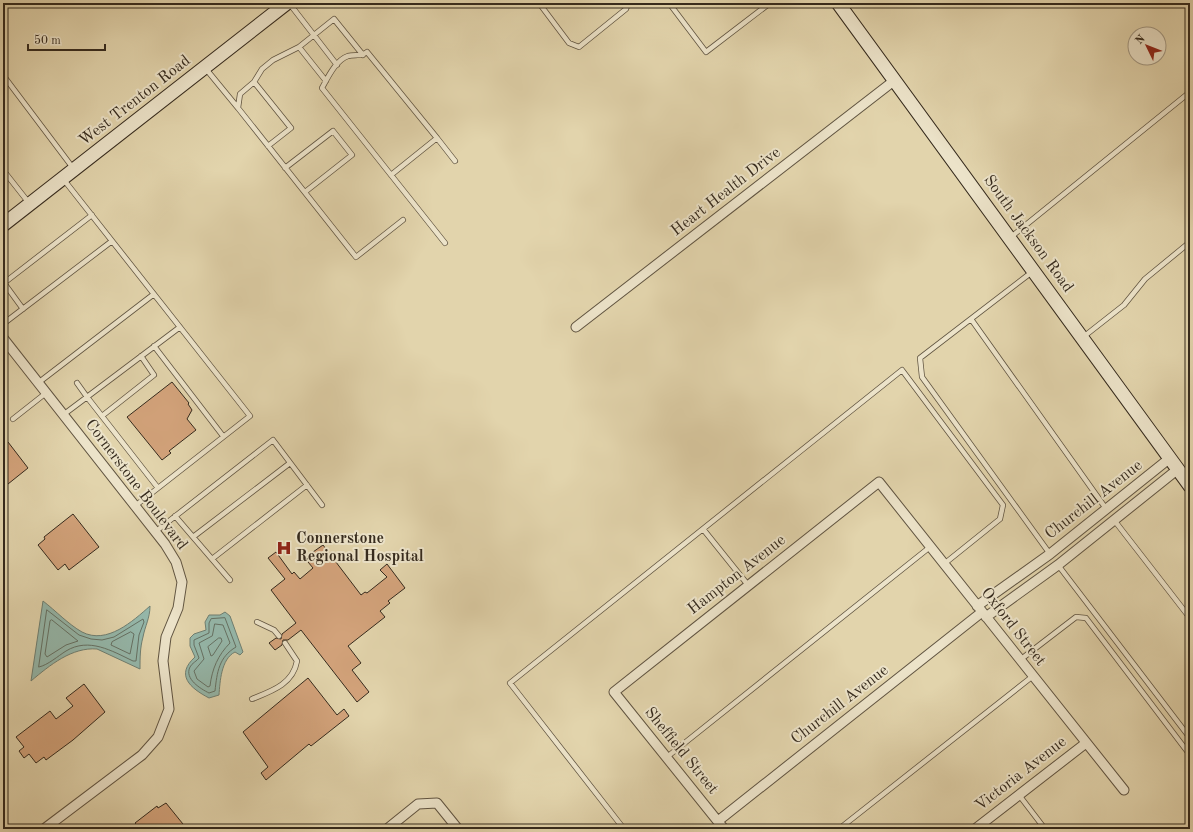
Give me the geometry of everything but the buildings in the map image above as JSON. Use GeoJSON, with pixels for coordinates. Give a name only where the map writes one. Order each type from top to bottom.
{"type":"FeatureCollection","features":[{"type":"Feature","properties":{"kind":"main road","name":"West Trenton Road"},"geometry":{"type":"LineString","coordinates":[[5,219],[30,204],[63,179],[288,3]]}},
{"type":"Feature","properties":{"kind":"main road","name":"South Jackson Road"},"geometry":{"type":"LineString","coordinates":[[838,3],[1190,486]]}},
{"type":"Feature","properties":{"kind":"street","name":"Heart Health Drive"},"geometry":{"type":"LineString","coordinates":[[576,327],[895,80]]}},
{"type":"Feature","properties":{"kind":"street","name":"Cornerstone Boulevard"},"geometry":{"type":"LineString","coordinates":[[3,338],[155,532],[176,562],[182,582],[178,608],[166,637],[163,661],[169,709],[158,737],[142,755],[44,829]]}},
{"type":"Feature","properties":{"kind":"street","name":"Churchill Avenue"},"geometry":{"type":"LineString","coordinates":[[718,821],[982,612],[1050,554],[1107,510],[1170,458]]}},
{"type":"Feature","properties":{"kind":"street","name":"Churchill Avenue"},"geometry":{"type":"LineString","coordinates":[[982,612],[1058,565],[1178,469]]}},
{"type":"Feature","properties":{"kind":"street","name":"Oxford Street"},"geometry":{"type":"LineString","coordinates":[[879,482],[1124,790]]}},
{"type":"Feature","properties":{"kind":"street","name":"Hampton Avenue"},"geometry":{"type":"LineString","coordinates":[[614,692],[879,482]]}},
{"type":"Feature","properties":{"kind":"street"},"geometry":{"type":"LineString","coordinates":[[1107,510],[1114,520]]}},
{"type":"Feature","properties":{"kind":"street"},"geometry":{"type":"LineString","coordinates":[[1050,554],[1058,565]]}},
{"type":"Feature","properties":{"kind":"street","name":"Sheffield Street"},"geometry":{"type":"LineString","coordinates":[[614,692],[724,829]]}},
{"type":"Feature","properties":{"kind":"street","name":"Victoria Avenue"},"geometry":{"type":"LineString","coordinates":[[974,829],[1086,743]]}},
{"type":"Feature","properties":{"kind":"street"},"geometry":{"type":"LineString","coordinates":[[386,829],[418,804],[437,803],[458,829]]}},
{"type":"Feature","properties":{"kind":"lane"},"geometry":{"type":"LineString","coordinates":[[288,3],[337,65]]}},
{"type":"Feature","properties":{"kind":"lane"},"geometry":{"type":"LineString","coordinates":[[539,3],[569,44],[579,46],[626,9],[628,3]]}},
{"type":"Feature","properties":{"kind":"lane"},"geometry":{"type":"LineString","coordinates":[[669,3],[706,52],[770,3]]}},
{"type":"Feature","properties":{"kind":"lane"},"geometry":{"type":"LineString","coordinates":[[238,108],[240,94],[254,82],[262,68],[273,60],[300,47],[334,19],[363,55]]}},
{"type":"Feature","properties":{"kind":"lane"},"geometry":{"type":"LineString","coordinates":[[300,47],[326,81]]}},
{"type":"Feature","properties":{"kind":"lane"},"geometry":{"type":"LineString","coordinates":[[445,244],[322,88],[337,65],[348,56],[363,55],[367,52],[455,161]]}},
{"type":"Feature","properties":{"kind":"lane"},"geometry":{"type":"LineString","coordinates":[[205,67],[356,257],[403,220]]}},
{"type":"Feature","properties":{"kind":"lane"},"geometry":{"type":"LineString","coordinates":[[3,75],[74,170]]}},
{"type":"Feature","properties":{"kind":"lane"},"geometry":{"type":"LineString","coordinates":[[254,82],[291,128],[268,146]]}},
{"type":"Feature","properties":{"kind":"lane"},"geometry":{"type":"LineString","coordinates":[[1010,238],[1190,92]]}},
{"type":"Feature","properties":{"kind":"lane"},"geometry":{"type":"LineString","coordinates":[[285,168],[333,130],[352,155],[304,192]]}},
{"type":"Feature","properties":{"kind":"lane"},"geometry":{"type":"LineString","coordinates":[[391,176],[437,138]]}},
{"type":"Feature","properties":{"kind":"lane"},"geometry":{"type":"LineString","coordinates":[[3,170],[30,204]]}},
{"type":"Feature","properties":{"kind":"lane"},"geometry":{"type":"LineString","coordinates":[[63,179],[250,416],[135,506]]}},
{"type":"Feature","properties":{"kind":"lane"},"geometry":{"type":"LineString","coordinates":[[23,309],[4,283],[92,215]]}},
{"type":"Feature","properties":{"kind":"lane"},"geometry":{"type":"LineString","coordinates":[[3,324],[112,240]]}},
{"type":"Feature","properties":{"kind":"lane"},"geometry":{"type":"LineString","coordinates":[[1082,338],[1124,305],[1145,279],[1190,242]]}},
{"type":"Feature","properties":{"kind":"lane"},"geometry":{"type":"LineString","coordinates":[[1034,271],[920,358],[922,377],[1050,554]]}},
{"type":"Feature","properties":{"kind":"lane"},"geometry":{"type":"LineString","coordinates":[[38,383],[154,294]]}},
{"type":"Feature","properties":{"kind":"lane"},"geometry":{"type":"LineString","coordinates":[[971,319],[1107,510]]}},
{"type":"Feature","properties":{"kind":"lane"},"geometry":{"type":"LineString","coordinates":[[63,415],[180,327]]}},
{"type":"Feature","properties":{"kind":"lane"},"geometry":{"type":"LineString","coordinates":[[154,346],[224,436]]}},
{"type":"Feature","properties":{"kind":"lane"},"geometry":{"type":"LineString","coordinates":[[102,416],[154,375],[141,356]]}},
{"type":"Feature","properties":{"kind":"lane"},"geometry":{"type":"LineString","coordinates":[[624,829],[510,683],[902,370],[1003,505],[1000,518],[944,564]]}},
{"type":"Feature","properties":{"kind":"lane"},"geometry":{"type":"LineString","coordinates":[[77,383],[158,488]]}},
{"type":"Feature","properties":{"kind":"lane"},"geometry":{"type":"LineString","coordinates":[[13,419],[46,393]]}},
{"type":"Feature","properties":{"kind":"lane"},"geometry":{"type":"LineString","coordinates":[[155,532],[273,440],[322,505]]}},
{"type":"Feature","properties":{"kind":"lane"},"geometry":{"type":"LineString","coordinates":[[193,537],[290,463]]}},
{"type":"Feature","properties":{"kind":"lane"},"geometry":{"type":"LineString","coordinates":[[212,559],[308,485]]}},
{"type":"Feature","properties":{"kind":"lane"},"geometry":{"type":"LineString","coordinates":[[175,516],[230,580]]}},
{"type":"Feature","properties":{"kind":"lane"},"geometry":{"type":"LineString","coordinates":[[1114,520],[1190,618]]}},
{"type":"Feature","properties":{"kind":"lane"},"geometry":{"type":"LineString","coordinates":[[703,529],[748,585]]}},
{"type":"Feature","properties":{"kind":"lane"},"geometry":{"type":"LineString","coordinates":[[667,757],[930,547]]}},
{"type":"Feature","properties":{"kind":"lane"},"geometry":{"type":"LineString","coordinates":[[1058,565],[1190,738]]}},
{"type":"Feature","properties":{"kind":"lane"},"geometry":{"type":"LineString","coordinates":[[1020,660],[1076,617],[1086,618],[1190,755]]}},
{"type":"Feature","properties":{"kind":"lane"},"geometry":{"type":"LineString","coordinates":[[257,622],[274,630],[279,636]]}},
{"type":"Feature","properties":{"kind":"lane"},"geometry":{"type":"LineString","coordinates":[[252,699],[271,691],[285,682],[295,672],[297,661],[284,643]]}},
{"type":"Feature","properties":{"kind":"lane"},"geometry":{"type":"LineString","coordinates":[[839,829],[1033,676]]}},
{"type":"Feature","properties":{"kind":"lane"},"geometry":{"type":"LineString","coordinates":[[1019,795],[1045,829]]}},
{"type":"Feature","properties":{"kind":"water"},"geometry":{"type":"Polygon","coordinates":[[[43,601],[77,629],[91,635],[101,636],[119,630],[150,606],[141,645],[140,669],[97,649],[88,649],[62,658],[31,681],[43,601]]]}},
{"type":"Feature","properties":{"kind":"water"},"geometry":{"type":"Polygon","coordinates":[[[225,612],[230,616],[243,652],[240,655],[235,652],[230,655],[222,671],[219,695],[209,698],[196,690],[187,680],[186,670],[195,657],[190,646],[190,638],[194,634],[206,630],[205,622],[209,615],[220,615],[225,612]]]}},
{"type":"Feature","properties":{"kind":"place","name":"Connerstone Regional Hospital"},"geometry":{"type":"Point","coordinates":[284,548]}}]}
